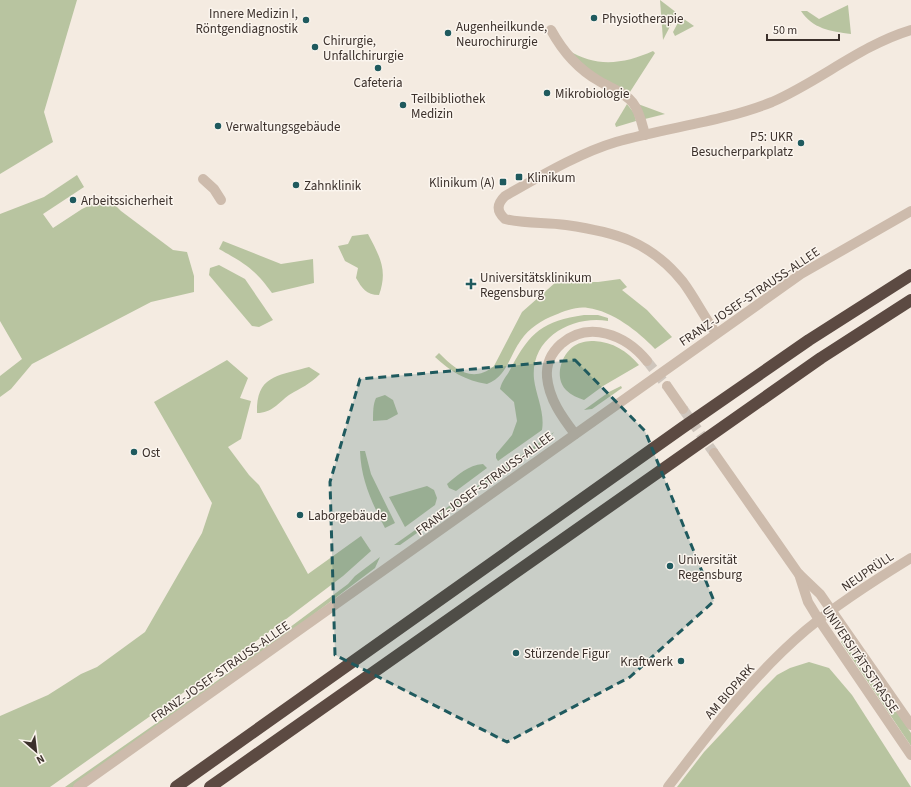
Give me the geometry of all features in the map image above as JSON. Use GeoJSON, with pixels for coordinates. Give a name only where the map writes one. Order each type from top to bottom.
{"type":"FeatureCollection","features":[{"type":"Feature","properties":{"kind":"highway"},"geometry":{"type":"LineString","coordinates":[[176,787],[809,340],[911,275]]}},
{"type":"Feature","properties":{"kind":"highway"},"geometry":{"type":"LineString","coordinates":[[210,787],[815,363],[873,323],[911,300]]}},
{"type":"Feature","properties":{"kind":"street"},"geometry":{"type":"LineString","coordinates":[[550,30],[563,50],[576,64],[596,80],[628,97],[634,103],[645,135]]}},
{"type":"Feature","properties":{"kind":"street"},"geometry":{"type":"LineString","coordinates":[[716,333],[683,282],[666,264],[646,248],[624,237],[599,230],[505,219],[500,214],[498,208],[499,202],[505,196],[553,170],[597,149],[645,135],[718,118],[770,102],[812,82],[882,40],[911,30]]}},
{"type":"Feature","properties":{"kind":"street"},"geometry":{"type":"LineString","coordinates":[[203,179],[214,188],[221,200]]}},
{"type":"Feature","properties":{"kind":"street","name":"FRANZ-JOSEF-STRAUSS-ALLEE"},"geometry":{"type":"LineString","coordinates":[[78,787],[801,274],[911,211]]}},
{"type":"Feature","properties":{"kind":"street"},"geometry":{"type":"LineString","coordinates":[[575,434],[552,399],[548,384],[548,366],[550,357],[555,350],[570,337],[582,333],[597,331],[621,339],[632,346],[647,361]]}},
{"type":"Feature","properties":{"kind":"street"},"geometry":{"type":"LineString","coordinates":[[667,386],[683,409]]}},
{"type":"Feature","properties":{"kind":"street","name":"UNIVERSITÄTSSTRASSE"},"geometry":{"type":"LineString","coordinates":[[714,453],[798,573],[820,594],[832,610],[911,725]]}},
{"type":"Feature","properties":{"kind":"street","name":"NEUPRÜLL"},"geometry":{"type":"LineString","coordinates":[[819,620],[861,589],[911,558]]}},
{"type":"Feature","properties":{"kind":"street","name":"UNIVERSITÄTSSTRASSE"},"geometry":{"type":"LineString","coordinates":[[798,573],[808,602],[819,620],[911,755]]}},
{"type":"Feature","properties":{"kind":"street","name":"AM BIOPARK"},"geometry":{"type":"LineString","coordinates":[[668,787],[705,739],[754,681],[789,646],[819,620]]}},
{"type":"Feature","properties":{"kind":"highlighted area"},"geometry":{"type":"Polygon","coordinates":[[[575,360],[645,431],[714,601],[630,677],[507,742],[335,655],[330,482],[360,379],[575,360]]]}},
{"type":"Feature","properties":{"kind":"green space"},"geometry":{"type":"Polygon","coordinates":[[[0,0],[77,0],[44,112],[53,142],[0,174],[0,0]]]}},
{"type":"Feature","properties":{"kind":"green space"},"geometry":{"type":"Polygon","coordinates":[[[660,0],[677,13],[663,40],[660,0]]]}},
{"type":"Feature","properties":{"kind":"green space"},"geometry":{"type":"Polygon","coordinates":[[[848,5],[851,34],[823,28],[811,22],[801,11],[807,11],[819,19],[848,5]]]}},
{"type":"Feature","properties":{"kind":"green space"},"geometry":{"type":"Polygon","coordinates":[[[681,17],[694,26],[675,36],[673,32],[681,17]]]}},
{"type":"Feature","properties":{"kind":"green space"},"geometry":{"type":"Polygon","coordinates":[[[568,50],[589,60],[600,62],[621,61],[653,51],[655,53],[628,95],[601,81],[568,50]]]}},
{"type":"Feature","properties":{"kind":"green space"},"geometry":{"type":"Polygon","coordinates":[[[627,104],[634,113],[636,121],[616,127],[615,124],[627,104]]]}},
{"type":"Feature","properties":{"kind":"green space"},"geometry":{"type":"Polygon","coordinates":[[[638,104],[665,114],[645,119],[638,104]]]}},
{"type":"Feature","properties":{"kind":"green space"},"geometry":{"type":"Polygon","coordinates":[[[77,175],[84,187],[43,214],[53,228],[82,209],[107,197],[121,211],[173,250],[187,252],[194,276],[194,292],[151,302],[32,364],[11,389],[0,397],[0,376],[22,359],[0,321],[0,214],[44,197],[77,175]]]}},
{"type":"Feature","properties":{"kind":"green space"},"geometry":{"type":"Polygon","coordinates":[[[368,234],[379,257],[383,271],[382,286],[379,295],[371,294],[362,288],[356,278],[358,268],[345,261],[338,246],[348,244],[352,236],[368,234]]]}},
{"type":"Feature","properties":{"kind":"green space"},"geometry":{"type":"Polygon","coordinates":[[[223,241],[281,264],[313,259],[314,283],[272,293],[260,278],[248,267],[219,249],[223,241]]]}},
{"type":"Feature","properties":{"kind":"green space"},"geometry":{"type":"Polygon","coordinates":[[[219,265],[245,279],[273,320],[259,327],[252,326],[209,275],[210,268],[219,265]]]}},
{"type":"Feature","properties":{"kind":"green space"},"geometry":{"type":"Polygon","coordinates":[[[620,279],[627,287],[622,290],[647,310],[672,337],[655,349],[633,329],[606,313],[588,308],[575,308],[550,317],[532,328],[521,340],[499,376],[494,381],[487,384],[479,383],[459,375],[446,367],[435,357],[439,353],[458,369],[471,374],[478,374],[486,371],[494,366],[522,312],[556,282],[598,282],[620,279]]]}},
{"type":"Feature","properties":{"kind":"green space"},"geometry":{"type":"Polygon","coordinates":[[[584,315],[598,315],[608,318],[608,321],[594,320],[568,326],[556,332],[546,341],[539,352],[535,364],[534,379],[541,410],[543,423],[542,430],[498,461],[496,454],[512,435],[517,421],[514,402],[500,389],[503,381],[525,345],[539,330],[558,321],[584,315]]]}},
{"type":"Feature","properties":{"kind":"green space"},"geometry":{"type":"Polygon","coordinates":[[[594,341],[607,343],[619,348],[630,355],[639,365],[603,386],[584,400],[570,393],[562,385],[560,379],[561,366],[569,350],[574,346],[584,342],[594,341]]]}},
{"type":"Feature","properties":{"kind":"green space"},"geometry":{"type":"Polygon","coordinates":[[[227,360],[248,378],[240,398],[251,401],[241,439],[228,447],[249,475],[259,485],[308,574],[361,536],[371,551],[343,576],[269,632],[50,787],[0,787],[0,716],[48,695],[81,674],[97,667],[145,632],[202,533],[212,503],[154,402],[227,360]]]}},
{"type":"Feature","properties":{"kind":"green space"},"geometry":{"type":"Polygon","coordinates":[[[309,367],[320,374],[271,409],[262,413],[257,413],[260,391],[264,385],[277,376],[309,367]]]}},
{"type":"Feature","properties":{"kind":"green space"},"geometry":{"type":"Polygon","coordinates":[[[621,386],[622,388],[592,409],[584,410],[609,392],[621,386]]]}},
{"type":"Feature","properties":{"kind":"green space"},"geometry":{"type":"Polygon","coordinates":[[[385,395],[393,400],[398,414],[387,420],[373,421],[376,398],[385,395]]]}},
{"type":"Feature","properties":{"kind":"green space"},"geometry":{"type":"Polygon","coordinates":[[[554,432],[545,443],[400,545],[394,545],[554,432]]]}},
{"type":"Feature","properties":{"kind":"green space"},"geometry":{"type":"Polygon","coordinates":[[[360,451],[365,451],[371,474],[395,523],[385,528],[365,482],[362,472],[360,451]]]}},
{"type":"Feature","properties":{"kind":"green space"},"geometry":{"type":"Polygon","coordinates":[[[483,464],[487,468],[456,491],[449,488],[447,484],[459,474],[468,468],[483,464]]]}},
{"type":"Feature","properties":{"kind":"green space"},"geometry":{"type":"Polygon","coordinates":[[[427,486],[434,490],[437,498],[435,505],[405,527],[389,497],[427,486]]]}},
{"type":"Feature","properties":{"kind":"green space"},"geometry":{"type":"Polygon","coordinates":[[[380,557],[375,568],[289,633],[74,787],[65,787],[231,671],[348,584],[355,576],[380,557]]]}},
{"type":"Feature","properties":{"kind":"green space"},"geometry":{"type":"Polygon","coordinates":[[[843,640],[868,677],[891,703],[911,733],[911,746],[841,642],[843,640]]]}},
{"type":"Feature","properties":{"kind":"green space"},"geometry":{"type":"Polygon","coordinates":[[[809,662],[829,668],[852,695],[911,787],[677,787],[704,752],[777,675],[790,668],[809,662]]]}},
{"type":"Feature","properties":{"kind":"tunnel"},"geometry":{"type":"LineString","coordinates":[[647,361],[667,386]]}},
{"type":"Feature","properties":{"kind":"tunnel"},"geometry":{"type":"LineString","coordinates":[[683,409],[714,453]]}},
{"type":"Feature","properties":{"kind":"place","name":"Physiotherapie"},"geometry":{"type":"Point","coordinates":[594,18]}},
{"type":"Feature","properties":{"kind":"place","name":"Innere Medizin I, Röntgendiagnostik"},"geometry":{"type":"Point","coordinates":[306,20]}},
{"type":"Feature","properties":{"kind":"place","name":"Augenheilkunde, Neurochirurgie"},"geometry":{"type":"Point","coordinates":[448,33]}},
{"type":"Feature","properties":{"kind":"place","name":"Chirurgie, Unfallchirurgie"},"geometry":{"type":"Point","coordinates":[315,47]}},
{"type":"Feature","properties":{"kind":"place","name":"Cafeteria"},"geometry":{"type":"Point","coordinates":[378,68]}},
{"type":"Feature","properties":{"kind":"place","name":"Mikrobiologie"},"geometry":{"type":"Point","coordinates":[547,93]}},
{"type":"Feature","properties":{"kind":"place","name":"Teilbibliothek Medizin"},"geometry":{"type":"Point","coordinates":[403,105]}},
{"type":"Feature","properties":{"kind":"place","name":"Verwaltungsgebäude"},"geometry":{"type":"Point","coordinates":[218,126]}},
{"type":"Feature","properties":{"kind":"place","name":"P5: UKR Besucherparkplatz"},"geometry":{"type":"Point","coordinates":[801,143]}},
{"type":"Feature","properties":{"kind":"place","name":"Klinikum"},"geometry":{"type":"Point","coordinates":[519,177]}},
{"type":"Feature","properties":{"kind":"place","name":"Klinikum (A)"},"geometry":{"type":"Point","coordinates":[503,182]}},
{"type":"Feature","properties":{"kind":"place","name":"Zahnklinik"},"geometry":{"type":"Point","coordinates":[296,185]}},
{"type":"Feature","properties":{"kind":"place","name":"Arbeitssicherheit"},"geometry":{"type":"Point","coordinates":[73,200]}},
{"type":"Feature","properties":{"kind":"place","name":"Universitätsklinikum Regensburg"},"geometry":{"type":"Point","coordinates":[471,284]}},
{"type":"Feature","properties":{"kind":"place","name":"Ost"},"geometry":{"type":"Point","coordinates":[134,452]}},
{"type":"Feature","properties":{"kind":"place","name":"Laborgebäude"},"geometry":{"type":"Point","coordinates":[300,515]}},
{"type":"Feature","properties":{"kind":"place","name":"Universität Regensburg"},"geometry":{"type":"Point","coordinates":[670,566]}},
{"type":"Feature","properties":{"kind":"place","name":"Stürzende Figur"},"geometry":{"type":"Point","coordinates":[516,653]}},
{"type":"Feature","properties":{"kind":"place","name":"Kraftwerk"},"geometry":{"type":"Point","coordinates":[681,661]}}]}
